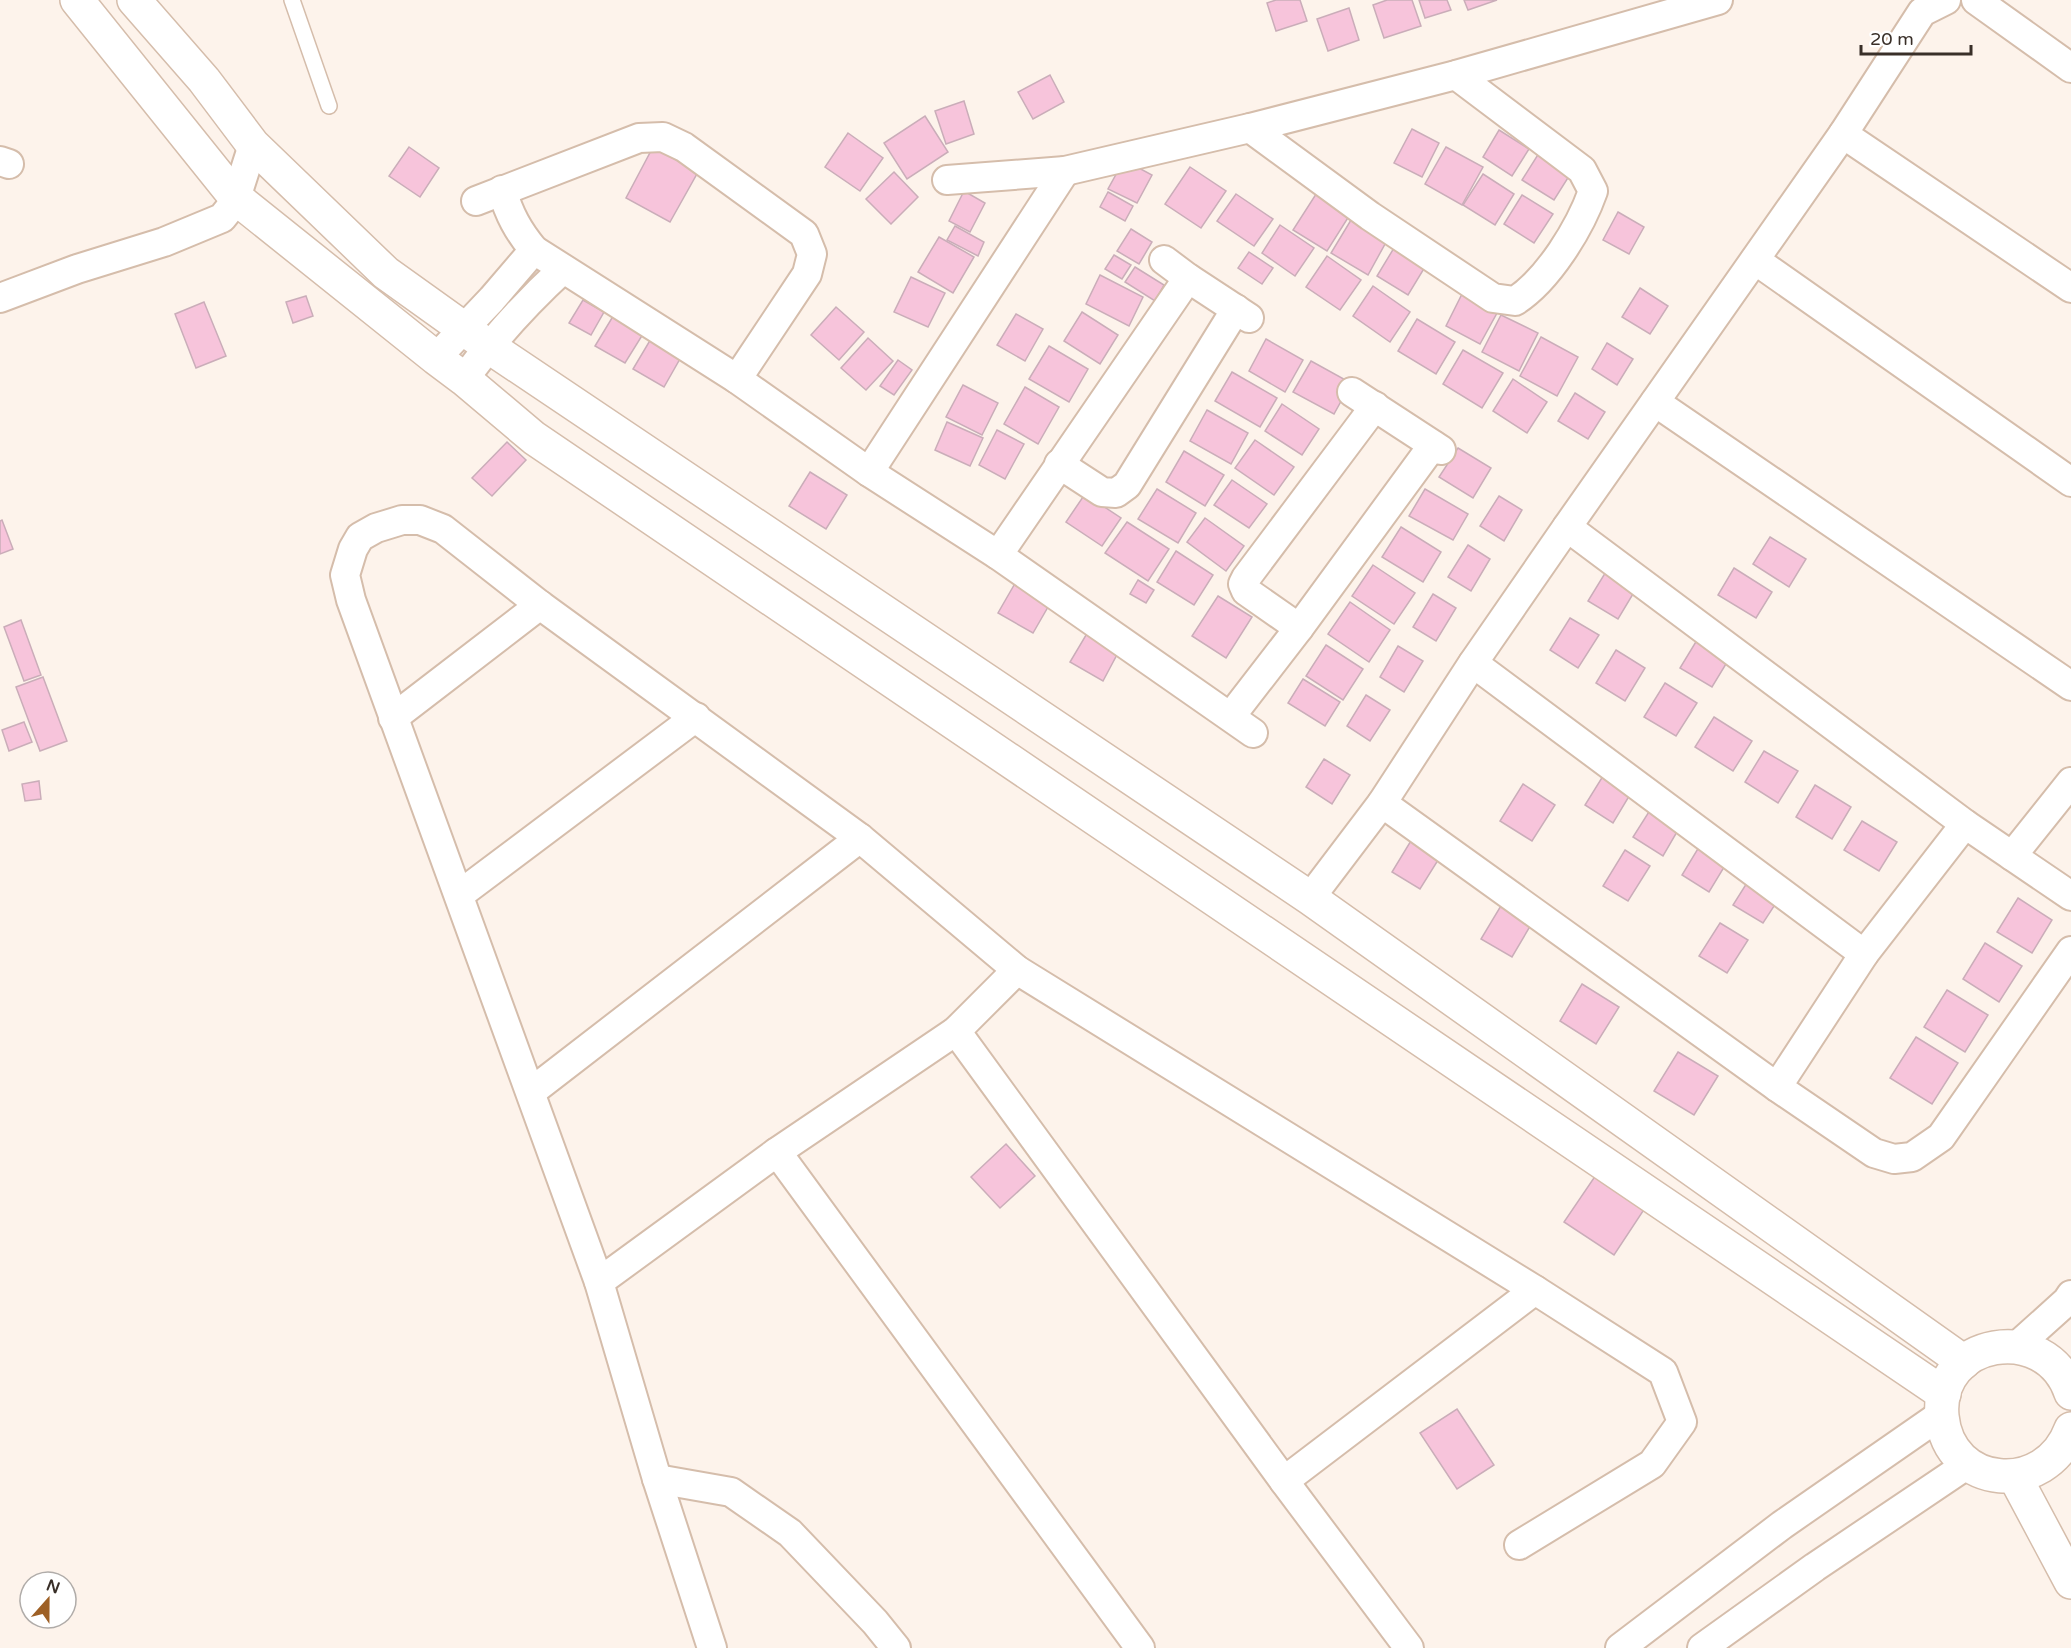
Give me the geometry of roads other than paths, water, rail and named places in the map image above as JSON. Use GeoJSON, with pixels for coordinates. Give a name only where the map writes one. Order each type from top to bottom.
{"type":"FeatureCollection","features":[{"type":"Feature","properties":{"kind":"street"},"geometry":{"type":"LineString","coordinates":[[77,0],[236,198],[464,379],[534,438],[1943,1404]]}},
{"type":"Feature","properties":{"kind":"street"},"geometry":{"type":"LineString","coordinates":[[134,0],[204,80],[253,145],[386,273],[476,337],[1310,898],[1964,1362]]}},
{"type":"Feature","properties":{"kind":"street"},"geometry":{"type":"LineString","coordinates":[[946,180],[1065,171],[1250,128],[1456,75],[1718,0]]}},
{"type":"Feature","properties":{"kind":"street"},"geometry":{"type":"LineString","coordinates":[[1310,898],[1382,803],[1473,663],[1843,134],[1922,12],[1946,0]]}},
{"type":"Feature","properties":{"kind":"street"},"geometry":{"type":"LineString","coordinates":[[1976,0],[2071,68]]}},
{"type":"Feature","properties":{"kind":"street"},"geometry":{"type":"LineString","coordinates":[[1250,128],[1370,216],[1494,298],[1515,301],[1542,280],[1576,229],[1593,191],[1582,170],[1456,75]]}},
{"type":"Feature","properties":{"kind":"street"},"geometry":{"type":"LineString","coordinates":[[1843,134],[2071,288]]}},
{"type":"Feature","properties":{"kind":"street"},"geometry":{"type":"LineString","coordinates":[[476,201],[639,138],[663,137],[684,147],[804,234],[812,254],[807,274],[737,379]]}},
{"type":"Feature","properties":{"kind":"street"},"geometry":{"type":"LineString","coordinates":[[0,298],[77,269],[198,230],[222,218],[236,198],[253,145]]}},
{"type":"Feature","properties":{"kind":"street"},"geometry":{"type":"LineString","coordinates":[[869,472],[1065,171]]}},
{"type":"Feature","properties":{"kind":"street"},"geometry":{"type":"LineString","coordinates":[[502,190],[509,213],[520,233],[534,250],[737,379],[869,472],[998,555],[1242,724],[1299,628],[1437,448],[1364,399],[1243,584],[1246,591],[1299,628]]}},
{"type":"Feature","properties":{"kind":"street"},"geometry":{"type":"LineString","coordinates":[[464,379],[476,337],[534,250]]}},
{"type":"Feature","properties":{"kind":"street"},"geometry":{"type":"LineString","coordinates":[[1059,464],[1102,492],[1116,493],[1127,485],[1243,313],[1164,260]]}},
{"type":"Feature","properties":{"kind":"street"},"geometry":{"type":"LineString","coordinates":[[1755,260],[2071,482]]}},
{"type":"Feature","properties":{"kind":"street"},"geometry":{"type":"LineString","coordinates":[[436,358],[476,337],[528,301],[563,269]]}},
{"type":"Feature","properties":{"kind":"street"},"geometry":{"type":"LineString","coordinates":[[998,555],[1188,278]]}},
{"type":"Feature","properties":{"kind":"street"},"geometry":{"type":"LineString","coordinates":[[1655,402],[2071,686]]}},
{"type":"Feature","properties":{"kind":"street"},"geometry":{"type":"LineString","coordinates":[[712,1648],[657,1479],[599,1282],[351,600],[345,574],[353,549],[360,537],[376,528],[402,520],[420,520],[443,529],[540,605],[860,838],[1017,970],[1535,1290],[1663,1372],[1682,1422],[1652,1464],[1520,1545]]}},
{"type":"Feature","properties":{"kind":"street"},"geometry":{"type":"LineString","coordinates":[[1567,527],[1965,824],[2071,896]]}},
{"type":"Feature","properties":{"kind":"street"},"geometry":{"type":"LineString","coordinates":[[393,718],[540,605]]}},
{"type":"Feature","properties":{"kind":"street"},"geometry":{"type":"LineString","coordinates":[[1473,663],[1864,954]]}},
{"type":"Feature","properties":{"kind":"street"},"geometry":{"type":"LineString","coordinates":[[459,895],[696,717]]}},
{"type":"Feature","properties":{"kind":"street"},"geometry":{"type":"LineString","coordinates":[[2012,855],[2071,782]]}},
{"type":"Feature","properties":{"kind":"street"},"geometry":{"type":"LineString","coordinates":[[1382,803],[1777,1087],[1874,1153],[1894,1159],[1912,1157],[1941,1137],[2071,951]]}},
{"type":"Feature","properties":{"kind":"street"},"geometry":{"type":"LineString","coordinates":[[1777,1087],[1864,954],[1965,824]]}},
{"type":"Feature","properties":{"kind":"street"},"geometry":{"type":"LineString","coordinates":[[531,1092],[860,838]]}},
{"type":"Feature","properties":{"kind":"street"},"geometry":{"type":"LineString","coordinates":[[599,1282],[777,1152],[956,1030],[1017,970]]}},
{"type":"Feature","properties":{"kind":"street"},"geometry":{"type":"LineString","coordinates":[[956,1030],[1284,1481],[1409,1648]]}},
{"type":"Feature","properties":{"kind":"street"},"geometry":{"type":"LineString","coordinates":[[777,1152],[1140,1648]]}},
{"type":"Feature","properties":{"kind":"street"},"geometry":{"type":"LineString","coordinates":[[1284,1481],[1535,1290]]}},
{"type":"Feature","properties":{"kind":"street"},"geometry":{"type":"LineString","coordinates":[[2017,1346],[2071,1295]]}},
{"type":"Feature","properties":{"kind":"street"},"geometry":{"type":"LineString","coordinates":[[2071,1390],[2062,1373],[2049,1360],[2034,1351],[2017,1346],[1998,1346],[1980,1352],[1964,1362],[1951,1376],[1943,1404],[1945,1433],[1954,1450],[1968,1464],[1983,1472],[1999,1476],[2015,1477],[2034,1471],[2050,1461],[2063,1448],[2071,1429]]}},
{"type":"Feature","properties":{"kind":"street"},"geometry":{"type":"LineString","coordinates":[[1620,1648],[1943,1404]]}},
{"type":"Feature","properties":{"kind":"street"},"geometry":{"type":"LineString","coordinates":[[1702,1648],[1815,1567],[1968,1464]]}},
{"type":"Feature","properties":{"kind":"street"},"geometry":{"type":"LineString","coordinates":[[2015,1477],[2071,1582]]}},
{"type":"Feature","properties":{"kind":"street"},"geometry":{"type":"LineString","coordinates":[[657,1479],[731,1492],[790,1533],[875,1622],[896,1648]]}},
{"type":"Feature","properties":{"kind":"lane"},"geometry":{"type":"LineString","coordinates":[[292,0],[329,106]]}}]}
